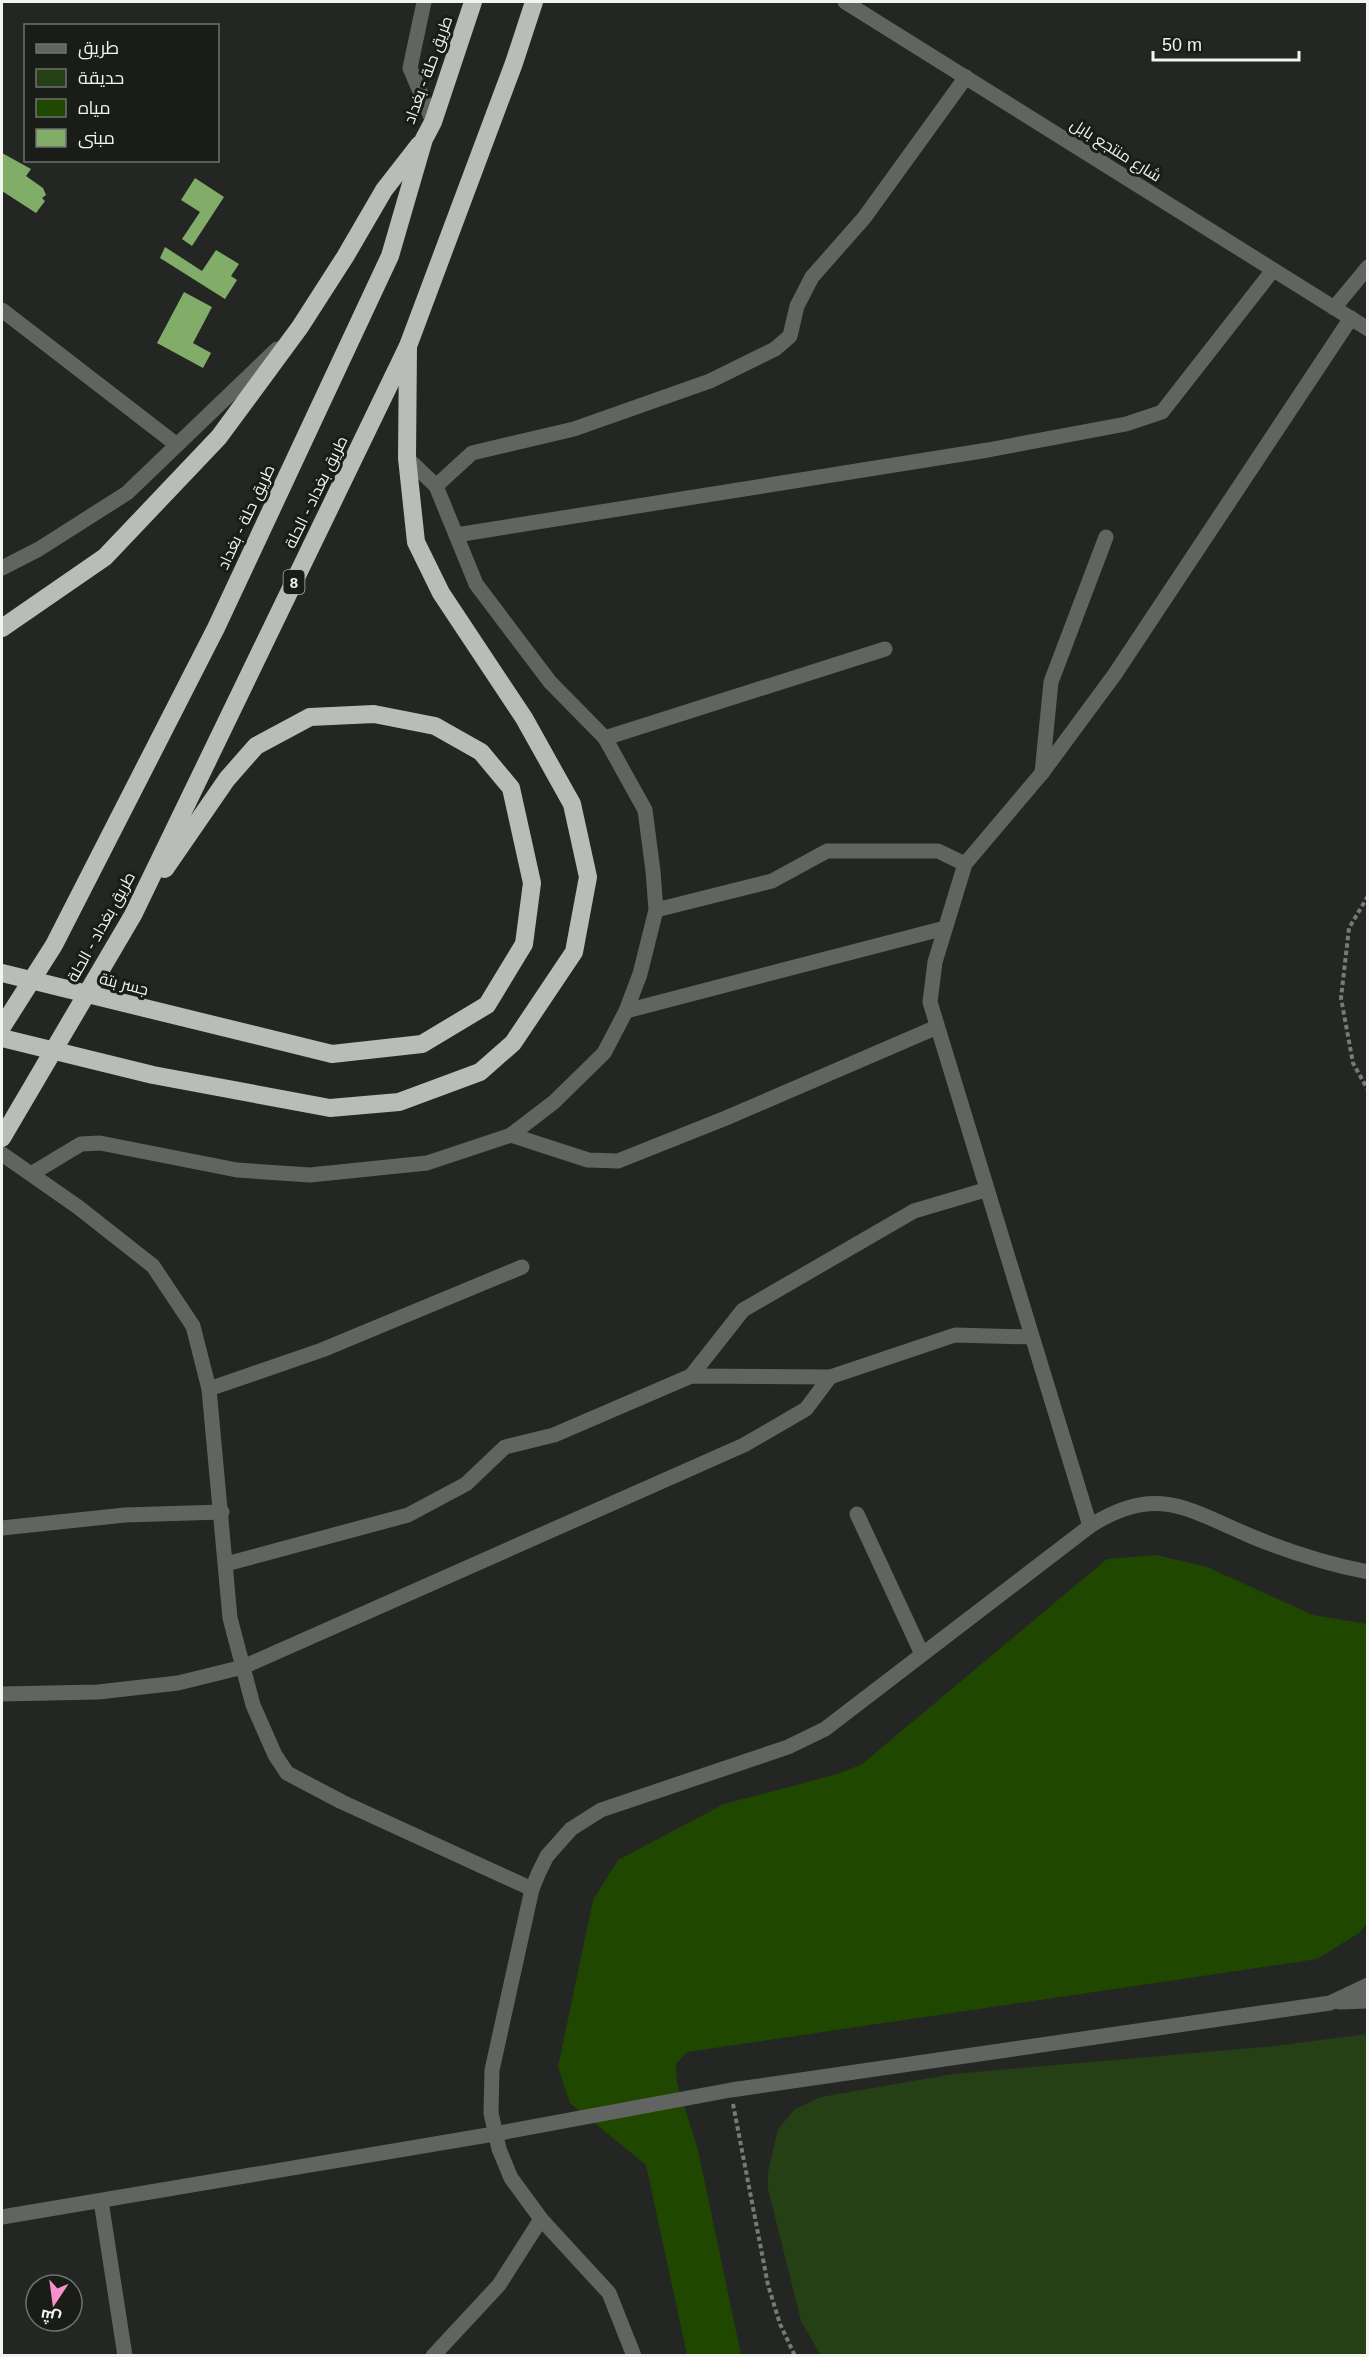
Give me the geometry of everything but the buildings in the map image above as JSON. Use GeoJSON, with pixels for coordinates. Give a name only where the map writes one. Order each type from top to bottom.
{"type":"FeatureCollection","features":[{"type":"Feature","properties":{"kind":"highway","name":"طريق حلة - بغداد"},"geometry":{"type":"LineString","coordinates":[[2,1027],[54,945],[221,618],[390,256],[424,139],[433,122],[473,2]]}},
{"type":"Feature","properties":{"kind":"highway","name":"طريق بغداد - الحلة"},"geometry":{"type":"LineString","coordinates":[[2,1138],[133,915],[408,346],[514,63],[534,2]]}},
{"type":"Feature","properties":{"kind":"highway"},"geometry":{"type":"LineString","coordinates":[[2,628],[105,557],[219,437],[300,327],[384,190],[424,139]]}},
{"type":"Feature","properties":{"kind":"highway"},"geometry":{"type":"LineString","coordinates":[[2,1038],[153,1075],[330,1108],[399,1102],[480,1072],[513,1043],[574,952],[588,877],[572,804],[524,718],[441,593],[416,542],[407,458],[408,346]]}},
{"type":"Feature","properties":{"kind":"highway","name":"جسر بتة"},"geometry":{"type":"LineString","coordinates":[[2,973],[166,1016],[332,1054],[422,1044],[487,1005],[524,944],[532,883],[512,789],[481,752],[435,726],[374,714],[310,717],[256,746],[227,779],[133,915]]}},
{"type":"Feature","properties":{"kind":"street"},"geometry":{"type":"LineString","coordinates":[[424,2],[410,68],[433,122]]}},
{"type":"Feature","properties":{"kind":"street","name":"شارع منتجع بابل"},"geometry":{"type":"LineString","coordinates":[[845,2],[1368,329]]}},
{"type":"Feature","properties":{"kind":"street"},"geometry":{"type":"LineString","coordinates":[[436,486],[472,453],[574,429],[710,381],[775,349],[790,336],[797,306],[812,277],[864,218],[966,77]]}},
{"type":"Feature","properties":{"kind":"street"},"geometry":{"type":"LineString","coordinates":[[1334,308],[1368,267]]}},
{"type":"Feature","properties":{"kind":"street"},"geometry":{"type":"LineString","coordinates":[[456,535],[988,450],[1135,421],[1162,412],[1274,270]]}},
{"type":"Feature","properties":{"kind":"street"},"geometry":{"type":"LineString","coordinates":[[2,310],[177,445]]}},
{"type":"Feature","properties":{"kind":"street"},"geometry":{"type":"LineString","coordinates":[[1090,1526],[930,1002],[934,962],[965,864],[1042,773],[1115,674],[1351,318]]}},
{"type":"Feature","properties":{"kind":"street"},"geometry":{"type":"LineString","coordinates":[[2,568],[39,549],[127,493],[300,327]]}},
{"type":"Feature","properties":{"kind":"street"},"geometry":{"type":"LineString","coordinates":[[32,1174],[81,1144],[100,1143],[237,1170],[310,1175],[427,1163],[510,1135],[554,1102],[604,1053],[626,1011],[640,974],[656,910],[645,810],[605,738],[550,682],[476,584],[436,486],[407,458]]}},
{"type":"Feature","properties":{"kind":"street"},"geometry":{"type":"LineString","coordinates":[[1042,773],[1052,682],[1106,537]]}},
{"type":"Feature","properties":{"kind":"street"},"geometry":{"type":"LineString","coordinates":[[605,738],[885,648]]}},
{"type":"Feature","properties":{"kind":"street"},"geometry":{"type":"LineString","coordinates":[[656,910],[772,881],[827,852],[938,851],[965,864]]}},
{"type":"Feature","properties":{"kind":"street"},"geometry":{"type":"LineString","coordinates":[[626,1011],[945,928]]}},
{"type":"Feature","properties":{"kind":"street"},"geometry":{"type":"LineString","coordinates":[[510,1135],[588,1160],[618,1161],[726,1118],[937,1027]]}},
{"type":"Feature","properties":{"kind":"street"},"geometry":{"type":"LineString","coordinates":[[2,1154],[32,1174],[153,1266],[193,1326],[209,1389],[230,1618],[253,1705],[275,1755],[286,1773],[342,1802],[532,1889]]}},
{"type":"Feature","properties":{"kind":"street"},"geometry":{"type":"LineString","coordinates":[[691,1376],[743,1310],[914,1211],[986,1190]]}},
{"type":"Feature","properties":{"kind":"street"},"geometry":{"type":"LineString","coordinates":[[209,1389],[322,1350],[522,1267]]}},
{"type":"Feature","properties":{"kind":"street"},"geometry":{"type":"LineString","coordinates":[[226,1564],[408,1515],[466,1484],[505,1447],[554,1435],[691,1376],[830,1377],[955,1335],[1031,1337]]}},
{"type":"Feature","properties":{"kind":"street"},"geometry":{"type":"LineString","coordinates":[[2,1694],[98,1692],[178,1683],[243,1667],[744,1445],[806,1409],[830,1377]]}},
{"type":"Feature","properties":{"kind":"street"},"geometry":{"type":"LineString","coordinates":[[633,2355],[609,2293],[541,2219],[511,2178],[494,2134],[490,2091],[492,2070],[532,1889],[547,1856],[558,1841],[586,1818],[602,1810],[809,1738],[825,1729],[1090,1526],[1122,1509],[1140,1504],[1174,1504],[1205,1513],[1287,1550],[1368,1572]]}},
{"type":"Feature","properties":{"kind":"street"},"geometry":{"type":"LineString","coordinates":[[2,1528],[125,1515],[222,1512]]}},
{"type":"Feature","properties":{"kind":"street"},"geometry":{"type":"LineString","coordinates":[[857,1514],[922,1654]]}},
{"type":"Feature","properties":{"kind":"street"},"geometry":{"type":"LineString","coordinates":[[1330,2003],[1368,1985]]}},
{"type":"Feature","properties":{"kind":"street"},"geometry":{"type":"LineString","coordinates":[[2,2217],[494,2134],[731,2090],[1330,2003],[1368,2001]]}},
{"type":"Feature","properties":{"kind":"street"},"geometry":{"type":"LineString","coordinates":[[101,2200],[124,2355]]}},
{"type":"Feature","properties":{"kind":"street"},"geometry":{"type":"LineString","coordinates":[[434,2355],[500,2284],[541,2219]]}},
{"type":"Feature","properties":{"kind":"path"},"geometry":{"type":"LineString","coordinates":[[1368,896],[1349,928],[1341,998],[1353,1063],[1368,1090]]}},
{"type":"Feature","properties":{"kind":"path"},"geometry":{"type":"LineString","coordinates":[[731,2090],[768,2284],[780,2324],[795,2355]]}},
{"type":"Feature","properties":{"kind":"green space"},"geometry":{"type":"Polygon","coordinates":[[[1367,2034],[1367,2355],[821,2356],[801,2321],[768,2189],[768,2172],[778,2129],[795,2109],[821,2097],[953,2074],[1275,2046],[1367,2034]]]}},
{"type":"Feature","properties":{"kind":"water"},"geometry":{"type":"Polygon","coordinates":[[[1156,1555],[1207,1567],[1313,1615],[1367,1624],[1368,1922],[1359,1933],[1317,1959],[687,2052],[676,2064],[677,2083],[698,2150],[741,2355],[687,2355],[646,2165],[570,2103],[558,2067],[593,1900],[618,1860],[724,1804],[838,1774],[862,1764],[1107,1559],[1156,1555]]]}}]}
